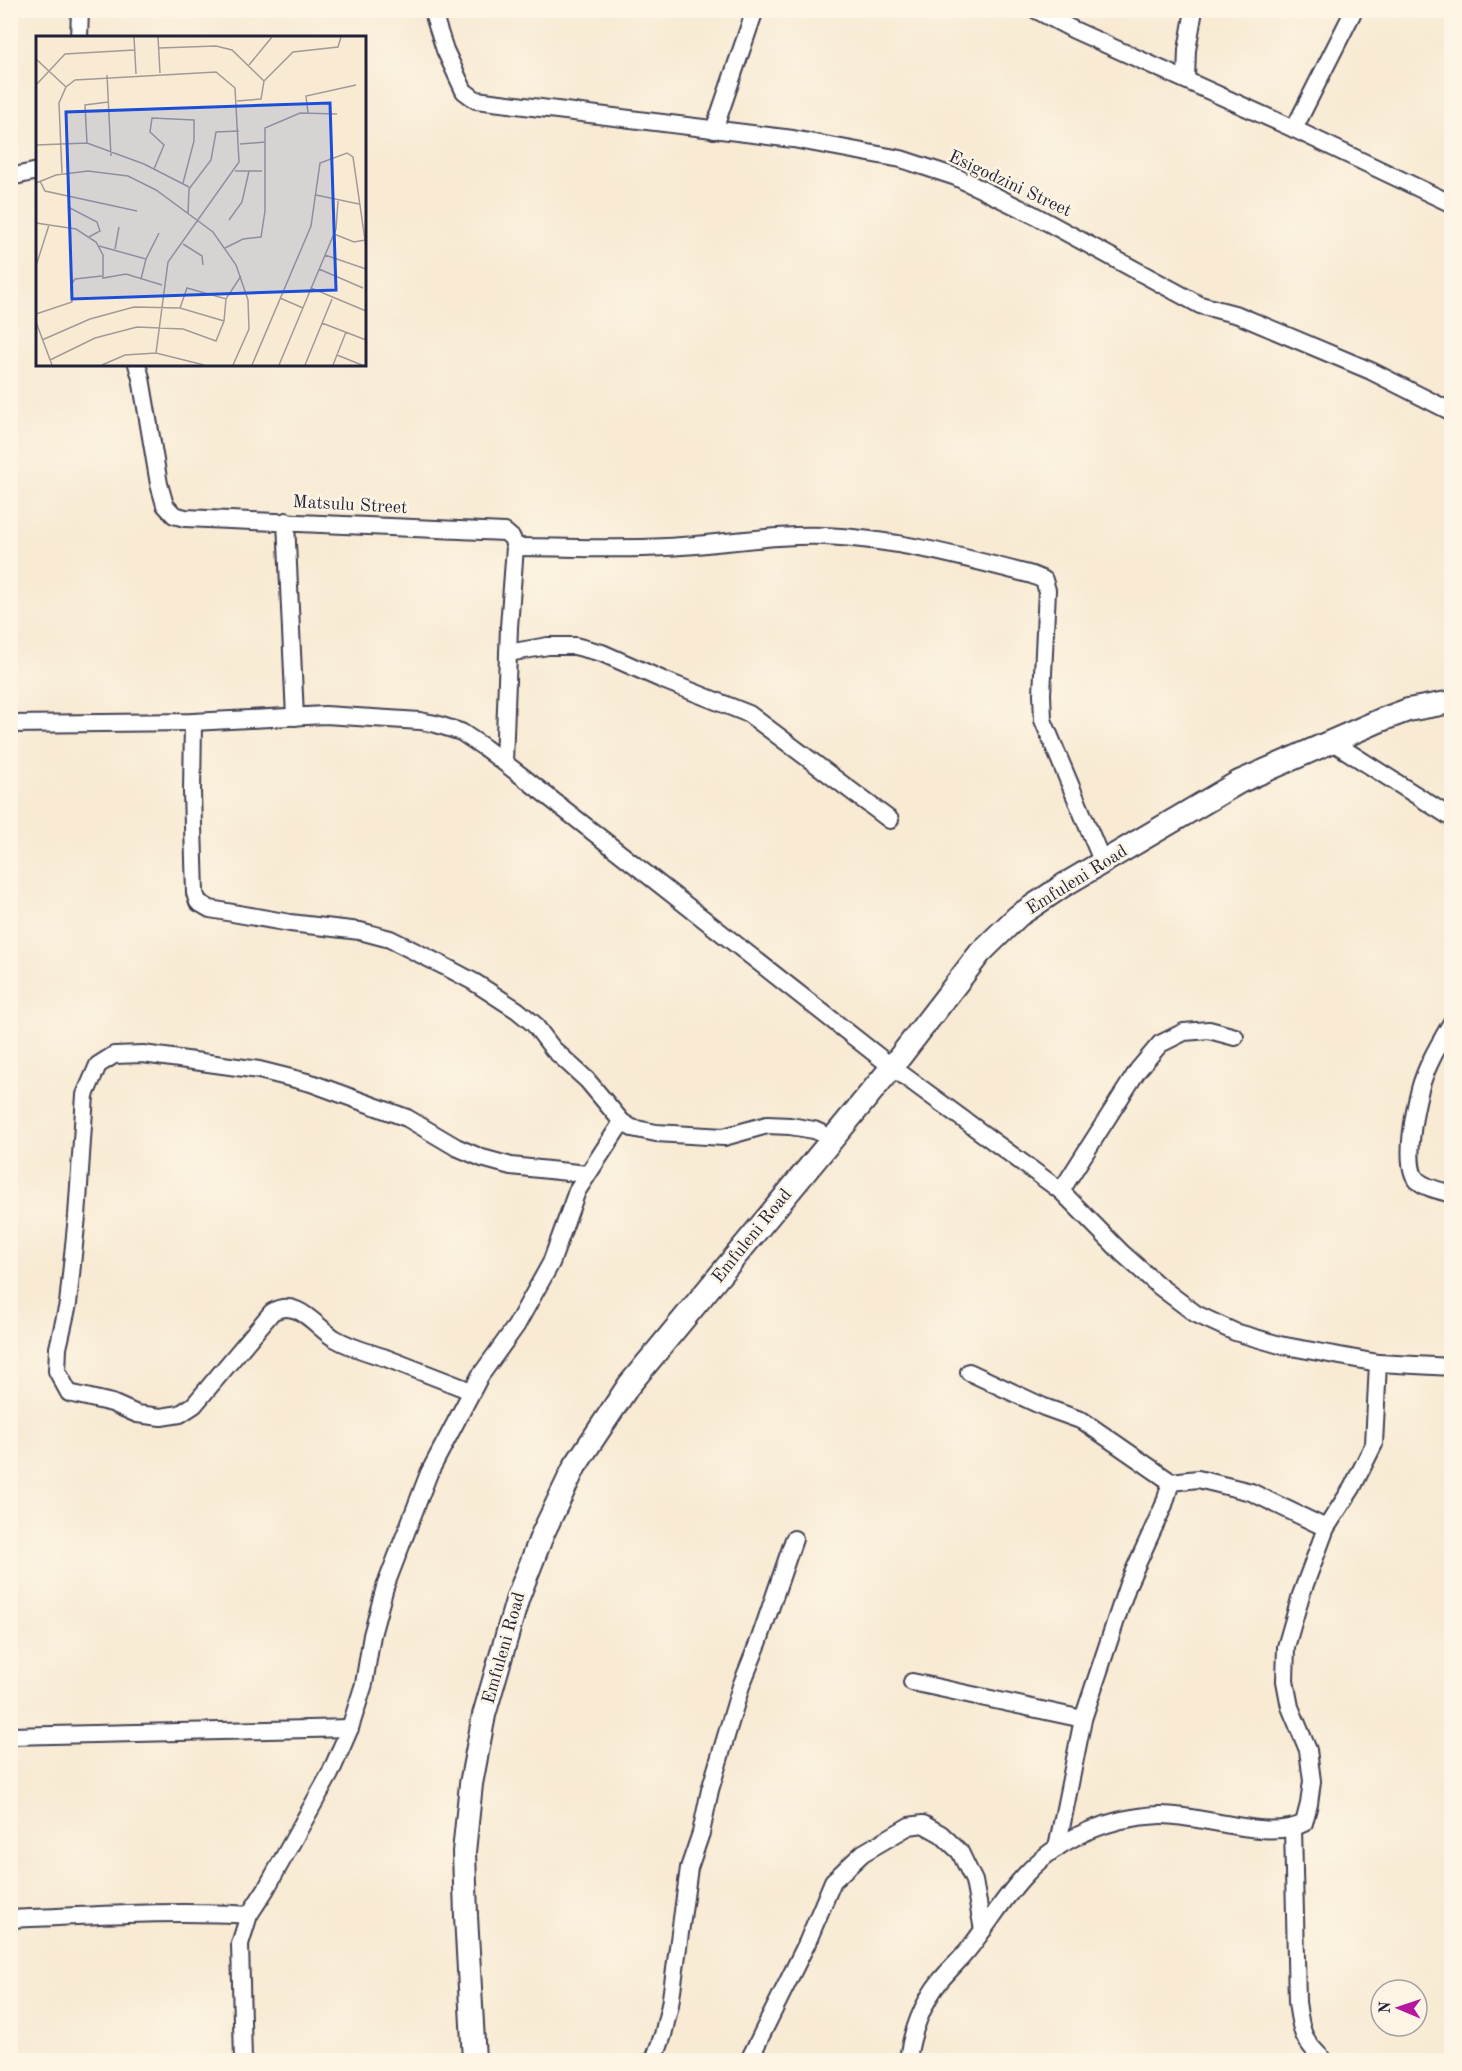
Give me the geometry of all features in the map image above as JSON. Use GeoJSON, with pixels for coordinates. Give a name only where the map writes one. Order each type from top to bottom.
{"type":"FeatureCollection","features":[{"type":"Feature","properties":{"kind":"street"},"geometry":{"type":"LineString","coordinates":[[79,36],[80,10]]}},
{"type":"Feature","properties":{"kind":"street","name":"Esigodzini Street"},"geometry":{"type":"LineString","coordinates":[[432,10],[445,50],[464,91],[476,100],[793,139],[901,159],[956,177],[1034,215],[1200,305],[1238,315],[1315,347],[1371,371],[1452,412]]}},
{"type":"Feature","properties":{"kind":"street"},"geometry":{"type":"LineString","coordinates":[[714,130],[755,10]]}},
{"type":"Feature","properties":{"kind":"street"},"geometry":{"type":"LineString","coordinates":[[1036,10],[1085,35],[1450,199]]}},
{"type":"Feature","properties":{"kind":"street"},"geometry":{"type":"LineString","coordinates":[[1186,79],[1187,50],[1194,10]]}},
{"type":"Feature","properties":{"kind":"street"},"geometry":{"type":"LineString","coordinates":[[1294,129],[1354,10]]}},
{"type":"Feature","properties":{"kind":"street"},"geometry":{"type":"LineString","coordinates":[[10,177],[36,171]]}},
{"type":"Feature","properties":{"kind":"street","name":"Matsulu Street"},"geometry":{"type":"LineString","coordinates":[[137,366],[159,483],[165,505],[174,515],[185,518],[505,532],[512,538],[515,548]]}},
{"type":"Feature","properties":{"kind":"street"},"geometry":{"type":"LineString","coordinates":[[286,521],[295,717]]}},
{"type":"Feature","properties":{"kind":"street"},"geometry":{"type":"LineString","coordinates":[[504,762],[515,548],[665,547],[823,536],[881,541],[943,552],[1044,580],[1047,591],[1041,694],[1043,720],[1103,862]]}},
{"type":"Feature","properties":{"kind":"street"},"geometry":{"type":"LineString","coordinates":[[508,653],[548,646],[575,646],[602,653],[749,714],[890,820]]}},
{"type":"Feature","properties":{"kind":"street","name":"Emfuleni Road"},"geometry":{"type":"LineString","coordinates":[[474,2061],[465,1916],[464,1852],[471,1784],[484,1715],[518,1597],[543,1533],[575,1466],[629,1385],[892,1067],[980,953],[1018,916],[1064,885],[1239,782],[1408,710],[1452,702]]}},
{"type":"Feature","properties":{"kind":"street"},"geometry":{"type":"LineString","coordinates":[[10,724],[193,722],[325,716],[436,724],[461,732],[504,762],[892,1067],[1060,1191],[1122,1253],[1159,1286],[1196,1314],[1235,1332],[1280,1345],[1378,1363],[1452,1368]]}},
{"type":"Feature","properties":{"kind":"street"},"geometry":{"type":"LineString","coordinates":[[193,722],[192,792],[195,893],[198,902],[210,909],[290,923],[360,931],[390,939],[412,949],[474,982],[517,1010],[534,1024],[553,1049],[587,1080],[622,1122],[632,1128],[650,1132],[724,1137],[767,1125],[790,1126],[813,1130],[832,1138]]}},
{"type":"Feature","properties":{"kind":"street"},"geometry":{"type":"LineString","coordinates":[[1331,741],[1452,818]]}},
{"type":"Feature","properties":{"kind":"street"},"geometry":{"type":"LineString","coordinates":[[1452,1022],[1420,1088],[1410,1155],[1412,1171],[1417,1181],[1452,1194]]}},
{"type":"Feature","properties":{"kind":"street"},"geometry":{"type":"LineString","coordinates":[[1060,1191],[1138,1070],[1160,1044],[1184,1032],[1209,1030],[1235,1037]]}},
{"type":"Feature","properties":{"kind":"street"},"geometry":{"type":"LineString","coordinates":[[471,1391],[358,1350],[334,1337],[295,1309],[286,1307],[272,1312],[194,1406],[180,1414],[162,1417],[137,1414],[112,1402],[69,1393],[57,1371],[58,1348],[68,1304],[77,1216],[85,1095],[98,1065],[114,1055],[143,1054],[259,1070],[311,1083],[407,1118],[456,1147],[482,1158],[511,1166],[587,1174]]}},
{"type":"Feature","properties":{"kind":"street"},"geometry":{"type":"LineString","coordinates":[[243,2061],[240,1944],[249,1915],[330,1774],[351,1728],[364,1684],[372,1635],[385,1587],[429,1473],[471,1391],[516,1326],[551,1263],[577,1191],[622,1122]]}},
{"type":"Feature","properties":{"kind":"street"},"geometry":{"type":"LineString","coordinates":[[908,2061],[918,2024],[939,1982],[1027,1873],[1057,1848],[1083,1832],[1127,1818],[1162,1815],[1268,1829],[1293,1828],[1304,1822],[1312,1781],[1308,1750],[1290,1707],[1285,1681],[1286,1647],[1301,1595],[1326,1528],[1352,1488],[1374,1444],[1378,1363]]}},
{"type":"Feature","properties":{"kind":"street"},"geometry":{"type":"LineString","coordinates":[[969,1372],[1044,1407],[1083,1421],[1171,1482],[1198,1479],[1251,1491],[1326,1528]]}},
{"type":"Feature","properties":{"kind":"street"},"geometry":{"type":"LineString","coordinates":[[1057,1848],[1083,1719],[1128,1584],[1164,1505],[1171,1482]]}},
{"type":"Feature","properties":{"kind":"street"},"geometry":{"type":"LineString","coordinates":[[654,2061],[670,2005],[689,1869],[701,1833],[710,1790],[741,1686],[794,1539]]}},
{"type":"Feature","properties":{"kind":"street"},"geometry":{"type":"LineString","coordinates":[[912,1682],[1083,1719]]}},
{"type":"Feature","properties":{"kind":"street"},"geometry":{"type":"LineString","coordinates":[[10,1736],[351,1728]]}},
{"type":"Feature","properties":{"kind":"street"},"geometry":{"type":"LineString","coordinates":[[749,2061],[807,1943],[834,1881],[863,1853],[909,1826],[923,1824],[941,1834],[960,1852],[974,1881],[983,1929]]}},
{"type":"Feature","properties":{"kind":"street"},"geometry":{"type":"LineString","coordinates":[[1293,1828],[1297,2002],[1300,2027],[1309,2046],[1324,2061]]}},
{"type":"Feature","properties":{"kind":"street"},"geometry":{"type":"LineString","coordinates":[[10,1919],[203,1913],[249,1915]]}}]}
